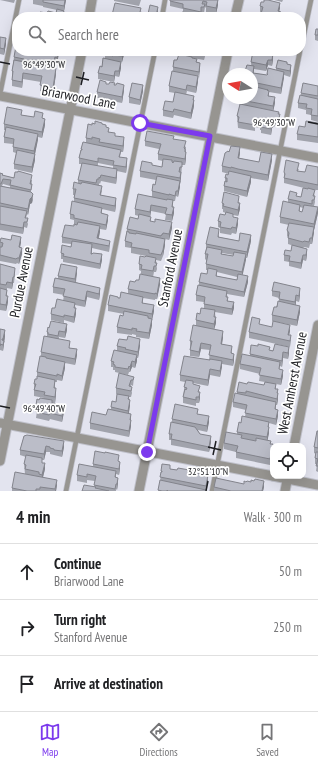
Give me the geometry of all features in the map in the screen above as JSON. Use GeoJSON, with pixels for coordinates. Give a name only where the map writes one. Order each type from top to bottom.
{"type":"FeatureCollection","features":[{"type":"Feature","properties":{"kind":"street"},"geometry":{"type":"LineString","coordinates":[[90,12],[92,0]]}},
{"type":"Feature","properties":{"kind":"street"},"geometry":{"type":"LineString","coordinates":[[236,12],[239,0]]}},
{"type":"Feature","properties":{"kind":"street","name":"Purdue Avenue"},"geometry":{"type":"LineString","coordinates":[[0,461],[4,424],[81,56]]}},
{"type":"Feature","properties":{"kind":"street","name":"Stanford Avenue"},"geometry":{"type":"LineString","coordinates":[[139,491],[227,56]]}},
{"type":"Feature","properties":{"kind":"street","name":"Briarwood Lane"},"geometry":{"type":"LineString","coordinates":[[0,95],[318,158]]}},
{"type":"Feature","properties":{"kind":"street","name":"West Amherst Avenue"},"geometry":{"type":"LineString","coordinates":[[295,443],[318,325]]}},
{"type":"Feature","properties":{"kind":"street"},"geometry":{"type":"LineString","coordinates":[[4,424],[270,475]]}},
{"type":"Feature","properties":{"kind":"street"},"geometry":{"type":"LineString","coordinates":[[285,491],[287,479]]}},
{"type":"Feature","properties":{"kind":"street"},"geometry":{"type":"LineString","coordinates":[[295,479],[318,485]]}},
{"type":"Feature","properties":{"kind":"lane"},"geometry":{"type":"LineString","coordinates":[[17,12],[19,0]]}},
{"type":"Feature","properties":{"kind":"lane"},"geometry":{"type":"LineString","coordinates":[[163,12],[165,0]]}},
{"type":"Feature","properties":{"kind":"lane"},"geometry":{"type":"LineString","coordinates":[[306,25],[311,0]]}},
{"type":"Feature","properties":{"kind":"lane"},"geometry":{"type":"LineString","coordinates":[[0,95],[12,35]]}},
{"type":"Feature","properties":{"kind":"lane"},"geometry":{"type":"LineString","coordinates":[[66,491],[154,56]]}},
{"type":"Feature","properties":{"kind":"lane"},"geometry":{"type":"LineString","coordinates":[[212,491],[300,56]]}},
{"type":"Feature","properties":{"kind":"building"},"geometry":{"type":"Polygon","coordinates":[[[43,0],[65,0],[64,6],[43,2],[43,0]]]}},
{"type":"Feature","properties":{"kind":"building"},"geometry":{"type":"Polygon","coordinates":[[[170,0],[218,0],[216,8],[206,6],[207,2],[203,1],[202,4],[205,4],[204,7],[201,7],[201,12],[183,8],[183,4],[170,0]]]}},
{"type":"Feature","properties":{"kind":"building"},"geometry":{"type":"Polygon","coordinates":[[[264,0],[268,0],[280,3],[278,11],[281,12],[262,12],[263,7],[260,6],[261,2],[264,2],[264,0]]]}},
{"type":"Feature","properties":{"kind":"building"},"geometry":{"type":"Polygon","coordinates":[[[115,3],[141,8],[140,12],[113,12],[115,3]]]}},
{"type":"Feature","properties":{"kind":"building"},"geometry":{"type":"Polygon","coordinates":[[[150,5],[158,7],[157,12],[148,12],[150,5]]]}},
{"type":"Feature","properties":{"kind":"building"},"geometry":{"type":"Polygon","coordinates":[[[57,9],[64,11],[64,12],[56,12],[57,9]]]}},
{"type":"Feature","properties":{"kind":"building"},"geometry":{"type":"Polygon","coordinates":[[[316,29],[318,29],[318,35],[315,35],[316,29]]]}},
{"type":"Feature","properties":{"kind":"building"},"geometry":{"type":"Polygon","coordinates":[[[0,37],[6,38],[4,49],[0,48],[0,37]]]}},
{"type":"Feature","properties":{"kind":"building"},"geometry":{"type":"Polygon","coordinates":[[[57,56],[57,58],[55,57],[53,65],[32,60],[31,62],[14,57],[57,56]]]}},
{"type":"Feature","properties":{"kind":"building"},"geometry":{"type":"Polygon","coordinates":[[[178,56],[188,56],[197,59],[196,62],[200,63],[199,72],[173,67],[174,60],[177,60],[178,56]]]}},
{"type":"Feature","properties":{"kind":"building"},"geometry":{"type":"Polygon","coordinates":[[[252,56],[273,56],[272,60],[268,60],[266,65],[251,62],[252,56]]]}},
{"type":"Feature","properties":{"kind":"building"},"geometry":{"type":"Polygon","coordinates":[[[103,58],[121,62],[119,71],[115,71],[114,76],[98,73],[100,66],[102,67],[103,58]]]}},
{"type":"Feature","properties":{"kind":"building"},"geometry":{"type":"Polygon","coordinates":[[[14,60],[56,68],[53,88],[40,85],[42,76],[23,73],[22,82],[12,80],[14,60]]]}},
{"type":"Feature","properties":{"kind":"building"},"geometry":{"type":"Polygon","coordinates":[[[278,60],[287,62],[287,64],[291,65],[290,71],[276,68],[278,60]]]}},
{"type":"Feature","properties":{"kind":"building"},"geometry":{"type":"Polygon","coordinates":[[[247,65],[254,66],[254,68],[246,68],[247,65]]]}},
{"type":"Feature","properties":{"kind":"building"},"geometry":{"type":"Polygon","coordinates":[[[268,68],[284,72],[281,88],[258,83],[258,74],[267,75],[268,68]]]}},
{"type":"Feature","properties":{"kind":"building"},"geometry":{"type":"Polygon","coordinates":[[[172,71],[198,76],[196,87],[187,85],[186,90],[169,86],[172,71]]]}},
{"type":"Feature","properties":{"kind":"building"},"geometry":{"type":"Polygon","coordinates":[[[100,80],[106,82],[106,84],[109,84],[110,82],[115,83],[114,85],[117,83],[124,85],[122,97],[97,92],[100,80]]]}},
{"type":"Feature","properties":{"kind":"building"},"geometry":{"type":"Polygon","coordinates":[[[132,83],[143,85],[140,100],[129,97],[132,83]]]}},
{"type":"Feature","properties":{"kind":"building"},"geometry":{"type":"Polygon","coordinates":[[[303,83],[318,86],[318,96],[301,93],[303,83]]]}},
{"type":"Feature","properties":{"kind":"building"},"geometry":{"type":"Polygon","coordinates":[[[258,88],[268,90],[268,96],[275,97],[273,106],[258,103],[258,88]]]}},
{"type":"Feature","properties":{"kind":"building"},"geometry":{"type":"Polygon","coordinates":[[[175,92],[194,96],[191,113],[174,109],[173,112],[163,110],[165,101],[173,102],[175,92]]]}},
{"type":"Feature","properties":{"kind":"building"},"geometry":{"type":"Polygon","coordinates":[[[300,95],[318,99],[318,116],[311,115],[312,109],[306,108],[307,104],[298,103],[300,95]]]}},
{"type":"Feature","properties":{"kind":"building"},"geometry":{"type":"Polygon","coordinates":[[[240,104],[279,112],[278,114],[280,114],[277,120],[272,122],[271,129],[261,127],[262,125],[260,122],[255,121],[255,125],[238,122],[239,117],[237,116],[240,104]]]}},
{"type":"Feature","properties":{"kind":"building"},"geometry":{"type":"Polygon","coordinates":[[[7,107],[22,110],[21,115],[34,117],[35,111],[43,113],[42,118],[45,119],[42,132],[4,124],[7,107]]]}},
{"type":"Feature","properties":{"kind":"building"},"geometry":{"type":"Polygon","coordinates":[[[95,121],[106,125],[106,127],[109,128],[108,132],[115,133],[115,136],[124,137],[123,146],[99,142],[100,139],[92,137],[92,139],[86,138],[88,124],[95,124],[95,121]]]}},
{"type":"Feature","properties":{"kind":"building"},"geometry":{"type":"Polygon","coordinates":[[[306,121],[318,123],[318,137],[297,134],[299,126],[305,127],[306,121]]]}},
{"type":"Feature","properties":{"kind":"building"},"geometry":{"type":"Polygon","coordinates":[[[6,127],[38,134],[34,151],[13,147],[14,139],[4,137],[6,127]]]}},
{"type":"Feature","properties":{"kind":"building"},"geometry":{"type":"Polygon","coordinates":[[[147,131],[174,136],[173,139],[186,141],[184,148],[186,152],[185,159],[158,154],[161,144],[145,141],[147,131]]]}},
{"type":"Feature","properties":{"kind":"building"},"geometry":{"type":"Polygon","coordinates":[[[83,142],[121,150],[119,157],[127,158],[126,167],[113,165],[114,161],[98,158],[98,162],[79,158],[83,142]]]}},
{"type":"Feature","properties":{"kind":"building"},"geometry":{"type":"Polygon","coordinates":[[[231,146],[240,147],[238,158],[259,162],[261,152],[272,154],[268,175],[222,166],[225,153],[228,151],[229,152],[231,146]]]}},
{"type":"Feature","properties":{"kind":"building"},"geometry":{"type":"Polygon","coordinates":[[[17,150],[35,154],[32,167],[14,164],[17,150]]]}},
{"type":"Feature","properties":{"kind":"building"},"geometry":{"type":"Polygon","coordinates":[[[163,159],[172,160],[173,163],[174,161],[182,162],[182,167],[180,167],[179,172],[181,172],[180,178],[140,171],[142,161],[162,167],[163,159]]]}},
{"type":"Feature","properties":{"kind":"building"},"geometry":{"type":"Polygon","coordinates":[[[286,160],[299,163],[297,171],[305,172],[307,165],[318,167],[318,185],[284,178],[286,160]]]}},
{"type":"Feature","properties":{"kind":"building"},"geometry":{"type":"Polygon","coordinates":[[[82,163],[117,169],[116,178],[101,175],[99,179],[97,179],[96,183],[78,180],[82,163]]]}},
{"type":"Feature","properties":{"kind":"building"},"geometry":{"type":"Polygon","coordinates":[[[18,171],[32,175],[30,184],[32,184],[31,190],[10,185],[11,180],[3,179],[0,184],[0,173],[3,174],[2,175],[14,178],[15,172],[18,171]]]}},
{"type":"Feature","properties":{"kind":"building"},"geometry":{"type":"Polygon","coordinates":[[[229,171],[251,176],[247,191],[224,186],[225,181],[227,182],[227,178],[225,178],[226,174],[228,175],[229,171]]]}},
{"type":"Feature","properties":{"kind":"building"},"geometry":{"type":"Polygon","coordinates":[[[157,176],[180,181],[178,191],[176,191],[175,196],[152,191],[153,184],[155,185],[157,176]]]}},
{"type":"Feature","properties":{"kind":"building"},"geometry":{"type":"Polygon","coordinates":[[[74,182],[102,186],[100,195],[116,198],[115,206],[74,198],[76,189],[73,189],[74,182]]]}},
{"type":"Feature","properties":{"kind":"building"},"geometry":{"type":"Polygon","coordinates":[[[0,186],[31,192],[33,194],[30,199],[28,209],[0,203],[0,186]]]}},
{"type":"Feature","properties":{"kind":"building"},"geometry":{"type":"Polygon","coordinates":[[[303,188],[315,190],[313,196],[315,196],[314,200],[312,200],[312,204],[288,199],[290,191],[297,193],[296,196],[301,197],[303,188]]]}},
{"type":"Feature","properties":{"kind":"building"},"geometry":{"type":"Polygon","coordinates":[[[224,192],[239,196],[238,203],[240,203],[238,210],[223,206],[224,204],[222,203],[224,192]]]}},
{"type":"Feature","properties":{"kind":"building"},"geometry":{"type":"Polygon","coordinates":[[[138,194],[173,200],[172,207],[174,207],[172,215],[165,214],[167,208],[151,205],[150,212],[135,209],[138,194]]]}},
{"type":"Feature","properties":{"kind":"building"},"geometry":{"type":"Polygon","coordinates":[[[72,201],[102,208],[101,213],[108,215],[106,225],[74,218],[74,215],[70,214],[72,201]]]}},
{"type":"Feature","properties":{"kind":"building"},"geometry":{"type":"Polygon","coordinates":[[[283,201],[300,205],[299,211],[302,212],[304,205],[318,207],[314,224],[280,217],[283,201]]]}},
{"type":"Feature","properties":{"kind":"building"},"geometry":{"type":"Polygon","coordinates":[[[0,206],[27,211],[25,218],[28,218],[27,222],[24,222],[23,228],[0,224],[0,206]]]}},
{"type":"Feature","properties":{"kind":"building"},"geometry":{"type":"Polygon","coordinates":[[[226,212],[233,214],[233,217],[238,218],[236,228],[232,227],[231,229],[220,227],[221,222],[218,221],[220,214],[225,215],[226,212]]]}},
{"type":"Feature","properties":{"kind":"building"},"geometry":{"type":"Polygon","coordinates":[[[139,214],[151,217],[150,221],[155,222],[155,219],[172,222],[169,234],[163,233],[161,236],[127,229],[130,217],[138,219],[139,214]]]}},
{"type":"Feature","properties":{"kind":"building"},"geometry":{"type":"Polygon","coordinates":[[[78,222],[100,226],[97,238],[110,241],[109,246],[62,237],[65,225],[74,226],[74,224],[77,225],[78,222]]]}},
{"type":"Feature","properties":{"kind":"building"},"geometry":{"type":"Polygon","coordinates":[[[289,223],[314,227],[312,238],[310,238],[309,242],[288,238],[289,233],[287,230],[289,223]]]}},
{"type":"Feature","properties":{"kind":"building"},"geometry":{"type":"Polygon","coordinates":[[[210,227],[219,229],[218,237],[239,241],[240,233],[251,235],[247,252],[206,244],[210,227]]]}},
{"type":"Feature","properties":{"kind":"building"},"geometry":{"type":"Polygon","coordinates":[[[127,231],[129,233],[165,239],[161,255],[149,253],[149,250],[131,247],[132,243],[125,241],[127,231]]]}},
{"type":"Feature","properties":{"kind":"building"},"geometry":{"type":"Polygon","coordinates":[[[12,235],[21,237],[19,247],[22,248],[19,258],[16,259],[0,255],[0,247],[2,247],[3,243],[0,242],[1,238],[11,240],[12,235]]]}},
{"type":"Feature","properties":{"kind":"building"},"geometry":{"type":"Polygon","coordinates":[[[72,241],[92,244],[91,254],[102,254],[100,264],[63,256],[64,254],[61,253],[62,245],[71,247],[72,241]]]}},
{"type":"Feature","properties":{"kind":"building"},"geometry":{"type":"Polygon","coordinates":[[[292,245],[307,249],[306,255],[303,255],[301,263],[289,261],[290,256],[284,255],[285,250],[291,251],[292,245]]]}},
{"type":"Feature","properties":{"kind":"building"},"geometry":{"type":"Polygon","coordinates":[[[207,247],[222,250],[221,254],[233,256],[234,252],[246,254],[242,272],[206,264],[208,254],[205,254],[207,247]]]}},
{"type":"Feature","properties":{"kind":"building"},"geometry":{"type":"Polygon","coordinates":[[[140,256],[156,258],[155,263],[157,263],[156,266],[154,266],[153,271],[141,269],[142,265],[139,264],[140,256]]]}},
{"type":"Feature","properties":{"kind":"building"},"geometry":{"type":"Polygon","coordinates":[[[0,264],[15,268],[12,283],[7,282],[6,285],[0,284],[0,264]]]}},
{"type":"Feature","properties":{"kind":"building"},"geometry":{"type":"Polygon","coordinates":[[[61,264],[77,267],[75,279],[58,276],[61,264]]]}},
{"type":"Feature","properties":{"kind":"building"},"geometry":{"type":"Polygon","coordinates":[[[208,268],[217,270],[216,276],[237,280],[238,274],[248,276],[244,292],[199,282],[201,273],[207,274],[208,268]]]}},
{"type":"Feature","properties":{"kind":"building"},"geometry":{"type":"Polygon","coordinates":[[[140,274],[160,278],[157,294],[128,289],[130,281],[135,282],[136,280],[139,280],[140,274]]]}},
{"type":"Feature","properties":{"kind":"building"},"geometry":{"type":"Polygon","coordinates":[[[55,278],[100,288],[99,294],[87,291],[85,301],[63,296],[65,289],[53,287],[55,278]]]}},
{"type":"Feature","properties":{"kind":"building"},"geometry":{"type":"Polygon","coordinates":[[[274,282],[300,288],[299,296],[296,295],[295,302],[279,299],[280,292],[272,291],[274,282]]]}},
{"type":"Feature","properties":{"kind":"building"},"geometry":{"type":"Polygon","coordinates":[[[198,285],[227,291],[227,301],[234,302],[232,309],[204,304],[205,297],[196,295],[198,285]]]}},
{"type":"Feature","properties":{"kind":"building"},"geometry":{"type":"Polygon","coordinates":[[[0,288],[7,290],[6,296],[8,296],[6,305],[0,304],[0,288]]]}},
{"type":"Feature","properties":{"kind":"building"},"geometry":{"type":"Polygon","coordinates":[[[121,292],[143,297],[142,303],[154,305],[152,314],[108,305],[110,295],[120,298],[121,292]]]}},
{"type":"Feature","properties":{"kind":"building"},"geometry":{"type":"Polygon","coordinates":[[[57,299],[75,303],[74,308],[76,308],[74,317],[64,315],[64,317],[51,314],[52,308],[55,308],[57,299]]]}},
{"type":"Feature","properties":{"kind":"building"},"geometry":{"type":"Polygon","coordinates":[[[278,301],[300,306],[297,320],[272,315],[274,307],[277,307],[278,301]]]}},
{"type":"Feature","properties":{"kind":"building"},"geometry":{"type":"Polygon","coordinates":[[[201,308],[215,310],[214,317],[216,317],[214,324],[196,320],[197,313],[200,314],[201,308]]]}},
{"type":"Feature","properties":{"kind":"building"},"geometry":{"type":"Polygon","coordinates":[[[124,311],[148,316],[148,318],[152,319],[149,333],[136,331],[137,329],[132,328],[132,330],[117,327],[120,315],[123,316],[124,311]]]}},
{"type":"Feature","properties":{"kind":"building"},"geometry":{"type":"Polygon","coordinates":[[[252,317],[260,319],[259,324],[272,327],[273,321],[290,325],[288,335],[291,335],[290,341],[249,332],[252,317]]]}},
{"type":"Feature","properties":{"kind":"building"},"geometry":{"type":"Polygon","coordinates":[[[51,321],[67,324],[65,332],[59,331],[58,336],[48,334],[48,327],[49,328],[51,321]]]}},
{"type":"Feature","properties":{"kind":"building"},"geometry":{"type":"Polygon","coordinates":[[[193,325],[223,331],[221,344],[232,346],[231,353],[234,354],[233,360],[209,355],[211,345],[201,343],[199,352],[190,350],[193,325]]]}},
{"type":"Feature","properties":{"kind":"building"},"geometry":{"type":"Polygon","coordinates":[[[0,329],[5,330],[2,339],[4,341],[3,345],[0,344],[0,329]]]}},
{"type":"Feature","properties":{"kind":"building"},"geometry":{"type":"Polygon","coordinates":[[[44,336],[70,341],[69,348],[77,349],[75,359],[41,352],[44,336]]]}},
{"type":"Feature","properties":{"kind":"building"},"geometry":{"type":"Polygon","coordinates":[[[128,336],[140,339],[138,352],[117,346],[119,339],[127,340],[128,336]]]}},
{"type":"Feature","properties":{"kind":"building"},"geometry":{"type":"Polygon","coordinates":[[[258,344],[270,347],[269,350],[273,351],[275,344],[289,347],[288,353],[283,352],[282,361],[250,354],[251,345],[258,346],[258,344]]]}},
{"type":"Feature","properties":{"kind":"building"},"geometry":{"type":"Polygon","coordinates":[[[114,350],[137,355],[135,362],[132,361],[128,369],[115,367],[113,364],[114,362],[111,361],[114,350]]]}},
{"type":"Feature","properties":{"kind":"building"},"geometry":{"type":"Polygon","coordinates":[[[242,354],[280,362],[279,369],[283,370],[281,379],[259,375],[261,368],[240,364],[242,354]]]}},
{"type":"Feature","properties":{"kind":"building"},"geometry":{"type":"Polygon","coordinates":[[[40,356],[65,362],[62,376],[37,372],[40,356]]]}},
{"type":"Feature","properties":{"kind":"building"},"geometry":{"type":"Polygon","coordinates":[[[184,356],[222,361],[220,371],[210,369],[208,380],[180,375],[184,356]]]}},
{"type":"Feature","properties":{"kind":"building"},"geometry":{"type":"Polygon","coordinates":[[[119,373],[134,377],[129,386],[132,387],[131,391],[116,388],[119,373]]]}},
{"type":"Feature","properties":{"kind":"building"},"geometry":{"type":"Polygon","coordinates":[[[37,376],[55,380],[55,397],[44,395],[45,392],[34,390],[36,384],[34,384],[35,379],[37,379],[37,376]]]}},
{"type":"Feature","properties":{"kind":"building"},"geometry":{"type":"Polygon","coordinates":[[[186,380],[193,381],[193,384],[200,386],[198,392],[200,392],[199,397],[196,397],[196,400],[183,397],[185,389],[186,390],[187,388],[184,387],[186,380]]]}},
{"type":"Feature","properties":{"kind":"building"},"geometry":{"type":"Polygon","coordinates":[[[239,382],[264,385],[265,382],[276,384],[275,389],[278,389],[277,399],[246,391],[246,393],[237,392],[239,382]]]}},
{"type":"Feature","properties":{"kind":"building"},"geometry":{"type":"Polygon","coordinates":[[[235,393],[276,402],[275,409],[278,410],[276,419],[245,413],[247,405],[233,402],[235,393]]]}},
{"type":"Feature","properties":{"kind":"building"},"geometry":{"type":"Polygon","coordinates":[[[117,394],[129,396],[128,399],[130,400],[128,411],[111,407],[112,401],[116,402],[117,394]]]}},
{"type":"Feature","properties":{"kind":"building"},"geometry":{"type":"Polygon","coordinates":[[[40,398],[52,400],[52,403],[64,406],[62,416],[36,412],[38,405],[36,405],[37,399],[39,400],[40,398]]]}},
{"type":"Feature","properties":{"kind":"building"},"geometry":{"type":"Polygon","coordinates":[[[175,404],[198,409],[197,414],[209,416],[207,426],[172,419],[175,404]]]}},
{"type":"Feature","properties":{"kind":"building"},"geometry":{"type":"Polygon","coordinates":[[[108,409],[131,414],[129,431],[90,423],[92,412],[106,415],[108,409]]]}},
{"type":"Feature","properties":{"kind":"building"},"geometry":{"type":"Polygon","coordinates":[[[242,416],[269,422],[267,437],[237,432],[242,416]]]}},
{"type":"Feature","properties":{"kind":"building"},"geometry":{"type":"Polygon","coordinates":[[[171,422],[195,427],[200,434],[211,436],[209,447],[171,439],[172,434],[169,434],[171,422]]]}},
{"type":"Feature","properties":{"kind":"building"},"geometry":{"type":"Polygon","coordinates":[[[318,431],[318,448],[314,447],[318,431]]]}},
{"type":"Feature","properties":{"kind":"building"},"geometry":{"type":"Polygon","coordinates":[[[226,432],[242,435],[241,438],[256,441],[256,438],[271,441],[270,459],[236,452],[238,446],[224,443],[226,432]]]}},
{"type":"Feature","properties":{"kind":"building"},"geometry":{"type":"Polygon","coordinates":[[[27,435],[64,441],[62,451],[54,450],[46,446],[44,454],[20,450],[24,436],[27,435]]]}},
{"type":"Feature","properties":{"kind":"building"},"geometry":{"type":"Polygon","coordinates":[[[95,451],[119,455],[119,469],[93,464],[95,451]]]}},
{"type":"Feature","properties":{"kind":"building"},"geometry":{"type":"Polygon","coordinates":[[[316,452],[318,452],[318,459],[315,458],[316,452]]]}},
{"type":"Feature","properties":{"kind":"building"},"geometry":{"type":"Polygon","coordinates":[[[26,455],[42,458],[42,463],[45,463],[42,475],[39,474],[39,472],[25,469],[26,465],[24,464],[26,455]]]}},
{"type":"Feature","properties":{"kind":"building"},"geometry":{"type":"Polygon","coordinates":[[[79,464],[116,471],[115,477],[118,478],[115,489],[94,485],[96,476],[87,474],[87,477],[77,475],[79,464]]]}},
{"type":"Feature","properties":{"kind":"building"},"geometry":{"type":"Polygon","coordinates":[[[162,464],[170,465],[170,469],[177,470],[178,468],[195,471],[194,473],[208,475],[206,486],[160,477],[162,472],[162,464]]]}},
{"type":"Feature","properties":{"kind":"building"},"geometry":{"type":"Polygon","coordinates":[[[15,472],[57,480],[55,489],[40,487],[40,489],[36,489],[36,491],[27,491],[12,488],[15,472]]]}},
{"type":"Feature","properties":{"kind":"building"},"geometry":{"type":"Polygon","coordinates":[[[216,478],[244,484],[244,481],[251,482],[251,480],[254,481],[255,479],[264,481],[262,491],[231,491],[214,487],[216,478]]]}},
{"type":"Feature","properties":{"kind":"building"},"geometry":{"type":"Polygon","coordinates":[[[160,480],[206,491],[162,491],[158,490],[160,480]]]}},
{"type":"Feature","properties":{"kind":"building"},"geometry":{"type":"Polygon","coordinates":[[[84,485],[96,487],[95,488],[109,491],[82,491],[84,485]]]}},
{"type":"Feature","properties":{"kind":"route"},"geometry":{"type":"LineString","coordinates":[[140,123],[210,136],[147,452]]}}]}
